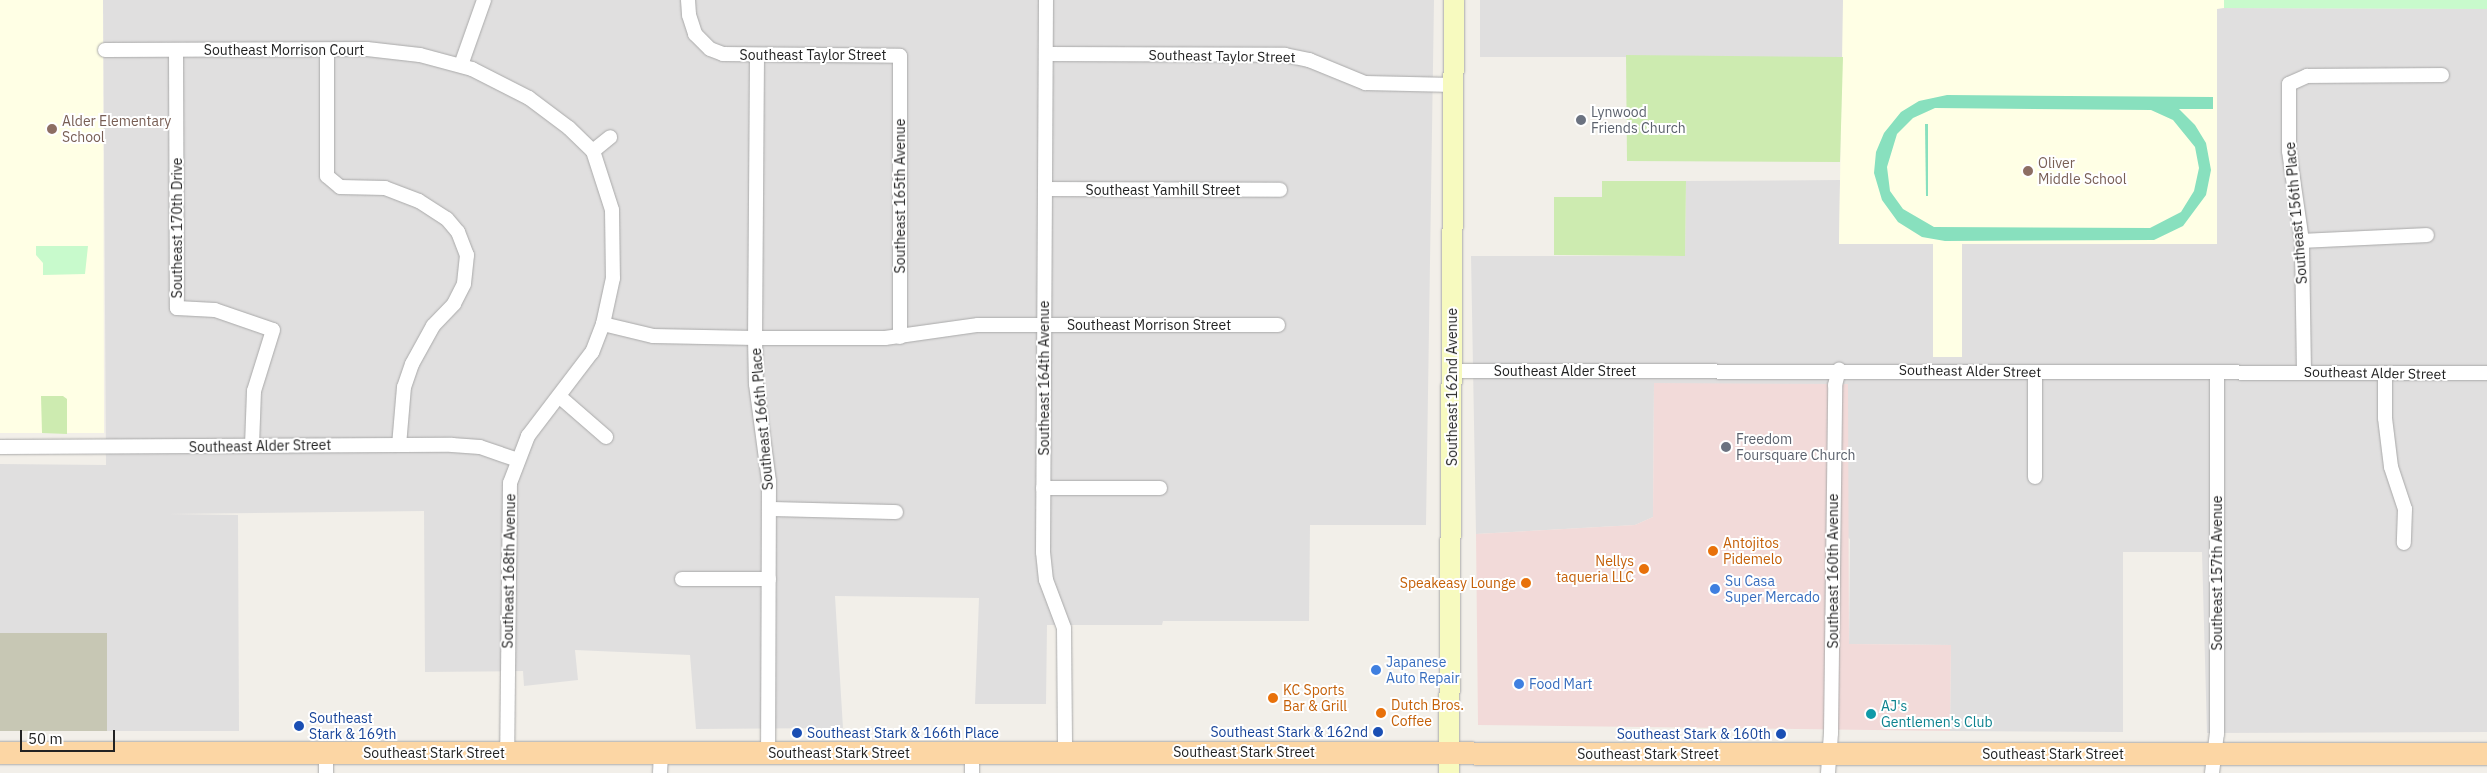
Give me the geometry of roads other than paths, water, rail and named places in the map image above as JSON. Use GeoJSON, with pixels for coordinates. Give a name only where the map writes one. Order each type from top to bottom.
{"type":"FeatureCollection","features":[{"type":"Feature","properties":{"kind":"main road","name":"Southeast 162nd Avenue"},"geometry":{"type":"LineString","coordinates":[[1450,763],[1454,0]]}},
{"type":"Feature","properties":{"kind":"main road","name":"Southeast Stark Street"},"geometry":{"type":"LineString","coordinates":[[0,753],[326,763],[507,753],[661,763],[768,753],[972,764],[1065,753],[1450,763],[2213,764],[2487,754]]}},
{"type":"Feature","properties":{"kind":"street"},"geometry":{"type":"LineString","coordinates":[[461,65],[484,0]]}},
{"type":"Feature","properties":{"kind":"street","name":"Southeast Taylor Street"},"geometry":{"type":"LineString","coordinates":[[688,0],[691,26],[700,40],[723,54],[756,56],[900,56]]}},
{"type":"Feature","properties":{"kind":"street","name":"Southeast 164th Avenue"},"geometry":{"type":"LineString","coordinates":[[1046,0],[1044,567],[1064,628],[1065,753]]}},
{"type":"Feature","properties":{"kind":"street","name":"Southeast Morrison Court"},"geometry":{"type":"LineString","coordinates":[[105,50],[392,50],[461,65]]}},
{"type":"Feature","properties":{"kind":"street","name":"Southeast 170th Drive"},"geometry":{"type":"LineString","coordinates":[[176,50],[177,308],[215,310],[273,330],[254,391],[252,445]]}},
{"type":"Feature","properties":{"kind":"street"},"geometry":{"type":"LineString","coordinates":[[327,50],[327,176],[340,187],[385,188],[419,201],[447,220],[458,232],[467,255],[464,284],[454,304],[422,342],[404,386],[399,445]]}},
{"type":"Feature","properties":{"kind":"street","name":"Southeast Taylor Street"},"geometry":{"type":"LineString","coordinates":[[1046,54],[1285,55],[1309,60],[1365,83],[1454,85]]}},
{"type":"Feature","properties":{"kind":"street","name":"Southeast 166th Place"},"geometry":{"type":"LineString","coordinates":[[756,56],[755,338],[756,384],[766,456],[769,510],[768,753]]}},
{"type":"Feature","properties":{"kind":"street","name":"Southeast 165th Avenue"},"geometry":{"type":"LineString","coordinates":[[900,56],[900,337]]}},
{"type":"Feature","properties":{"kind":"street","name":"Southeast 168th Avenue"},"geometry":{"type":"LineString","coordinates":[[461,65],[529,98],[569,128],[593,151],[612,210],[613,278],[603,324],[592,352],[560,397],[532,430],[517,460],[508,497],[507,753]]}},
{"type":"Feature","properties":{"kind":"street","name":"Southeast 156th Place"},"geometry":{"type":"LineString","coordinates":[[2304,372],[2302,241],[2289,151],[2289,84],[2307,76],[2442,75]]}},
{"type":"Feature","properties":{"kind":"street"},"geometry":{"type":"LineString","coordinates":[[593,151],[610,138]]}},
{"type":"Feature","properties":{"kind":"street","name":"Southeast Yamhill Street"},"geometry":{"type":"LineString","coordinates":[[1045,190],[1280,190]]}},
{"type":"Feature","properties":{"kind":"street"},"geometry":{"type":"LineString","coordinates":[[2302,241],[2427,235]]}},
{"type":"Feature","properties":{"kind":"street","name":"Southeast Morrison Street"},"geometry":{"type":"LineString","coordinates":[[603,324],[654,336],[755,338],[900,337],[959,326],[1278,325]]}},
{"type":"Feature","properties":{"kind":"street","name":"Southeast Alder Street"},"geometry":{"type":"LineString","coordinates":[[1452,371],[1840,370],[2487,373]]}},
{"type":"Feature","properties":{"kind":"street","name":"Southeast 160th Avenue"},"geometry":{"type":"LineString","coordinates":[[1828,763],[1832,697],[1835,385],[1840,370]]}},
{"type":"Feature","properties":{"kind":"street"},"geometry":{"type":"LineString","coordinates":[[2035,372],[2035,477]]}},
{"type":"Feature","properties":{"kind":"street","name":"Southeast 157th Avenue"},"geometry":{"type":"LineString","coordinates":[[2213,764],[2217,734],[2217,372]]}},
{"type":"Feature","properties":{"kind":"street"},"geometry":{"type":"LineString","coordinates":[[2385,373],[2385,418],[2391,467],[2405,509],[2404,543]]}},
{"type":"Feature","properties":{"kind":"street"},"geometry":{"type":"LineString","coordinates":[[560,397],[606,437]]}},
{"type":"Feature","properties":{"kind":"street","name":"Southeast Alder Street"},"geometry":{"type":"LineString","coordinates":[[0,447],[399,445],[480,447],[517,460]]}},
{"type":"Feature","properties":{"kind":"street"},"geometry":{"type":"LineString","coordinates":[[1043,488],[1160,488]]}},
{"type":"Feature","properties":{"kind":"street"},"geometry":{"type":"LineString","coordinates":[[769,510],[896,512]]}},
{"type":"Feature","properties":{"kind":"street"},"geometry":{"type":"LineString","coordinates":[[682,579],[769,579]]}},
{"type":"Feature","properties":{"kind":"place","name":"Lynwood Friends Church"},"geometry":{"type":"Point","coordinates":[1581,120]}},
{"type":"Feature","properties":{"kind":"place","name":"Alder Elementary School"},"geometry":{"type":"Point","coordinates":[52,129]}},
{"type":"Feature","properties":{"kind":"place","name":"Oliver Middle School"},"geometry":{"type":"Point","coordinates":[2028,171]}},
{"type":"Feature","properties":{"kind":"place","name":"Freedom Foursquare Church"},"geometry":{"type":"Point","coordinates":[1726,447]}},
{"type":"Feature","properties":{"kind":"place","name":"Antojitos Pidemelo"},"geometry":{"type":"Point","coordinates":[1713,551]}},
{"type":"Feature","properties":{"kind":"place","name":"Nellys taqueria LLC"},"geometry":{"type":"Point","coordinates":[1644,569]}},
{"type":"Feature","properties":{"kind":"place","name":"Speakeasy Lounge"},"geometry":{"type":"Point","coordinates":[1526,583]}},
{"type":"Feature","properties":{"kind":"place","name":"Su Casa Super Mercado"},"geometry":{"type":"Point","coordinates":[1715,589]}},
{"type":"Feature","properties":{"kind":"place","name":"Japanese Auto Repair"},"geometry":{"type":"Point","coordinates":[1376,670]}},
{"type":"Feature","properties":{"kind":"place","name":"Food Mart"},"geometry":{"type":"Point","coordinates":[1519,684]}},
{"type":"Feature","properties":{"kind":"place","name":"KC Sports Bar & Grill"},"geometry":{"type":"Point","coordinates":[1273,698]}},
{"type":"Feature","properties":{"kind":"place","name":"Dutch Bros. Coffee"},"geometry":{"type":"Point","coordinates":[1381,713]}},
{"type":"Feature","properties":{"kind":"place","name":"AJ's Gentlemen's Club"},"geometry":{"type":"Point","coordinates":[1871,714]}},
{"type":"Feature","properties":{"kind":"place","name":"Southeast Stark & 169th"},"geometry":{"type":"Point","coordinates":[299,726]}},
{"type":"Feature","properties":{"kind":"place","name":"Southeast Stark & 162nd"},"geometry":{"type":"Point","coordinates":[1378,732]}},
{"type":"Feature","properties":{"kind":"place","name":"Southeast Stark & 166th Place"},"geometry":{"type":"Point","coordinates":[797,733]}},
{"type":"Feature","properties":{"kind":"place","name":"Southeast Stark & 160th"},"geometry":{"type":"Point","coordinates":[1781,734]}}]}
